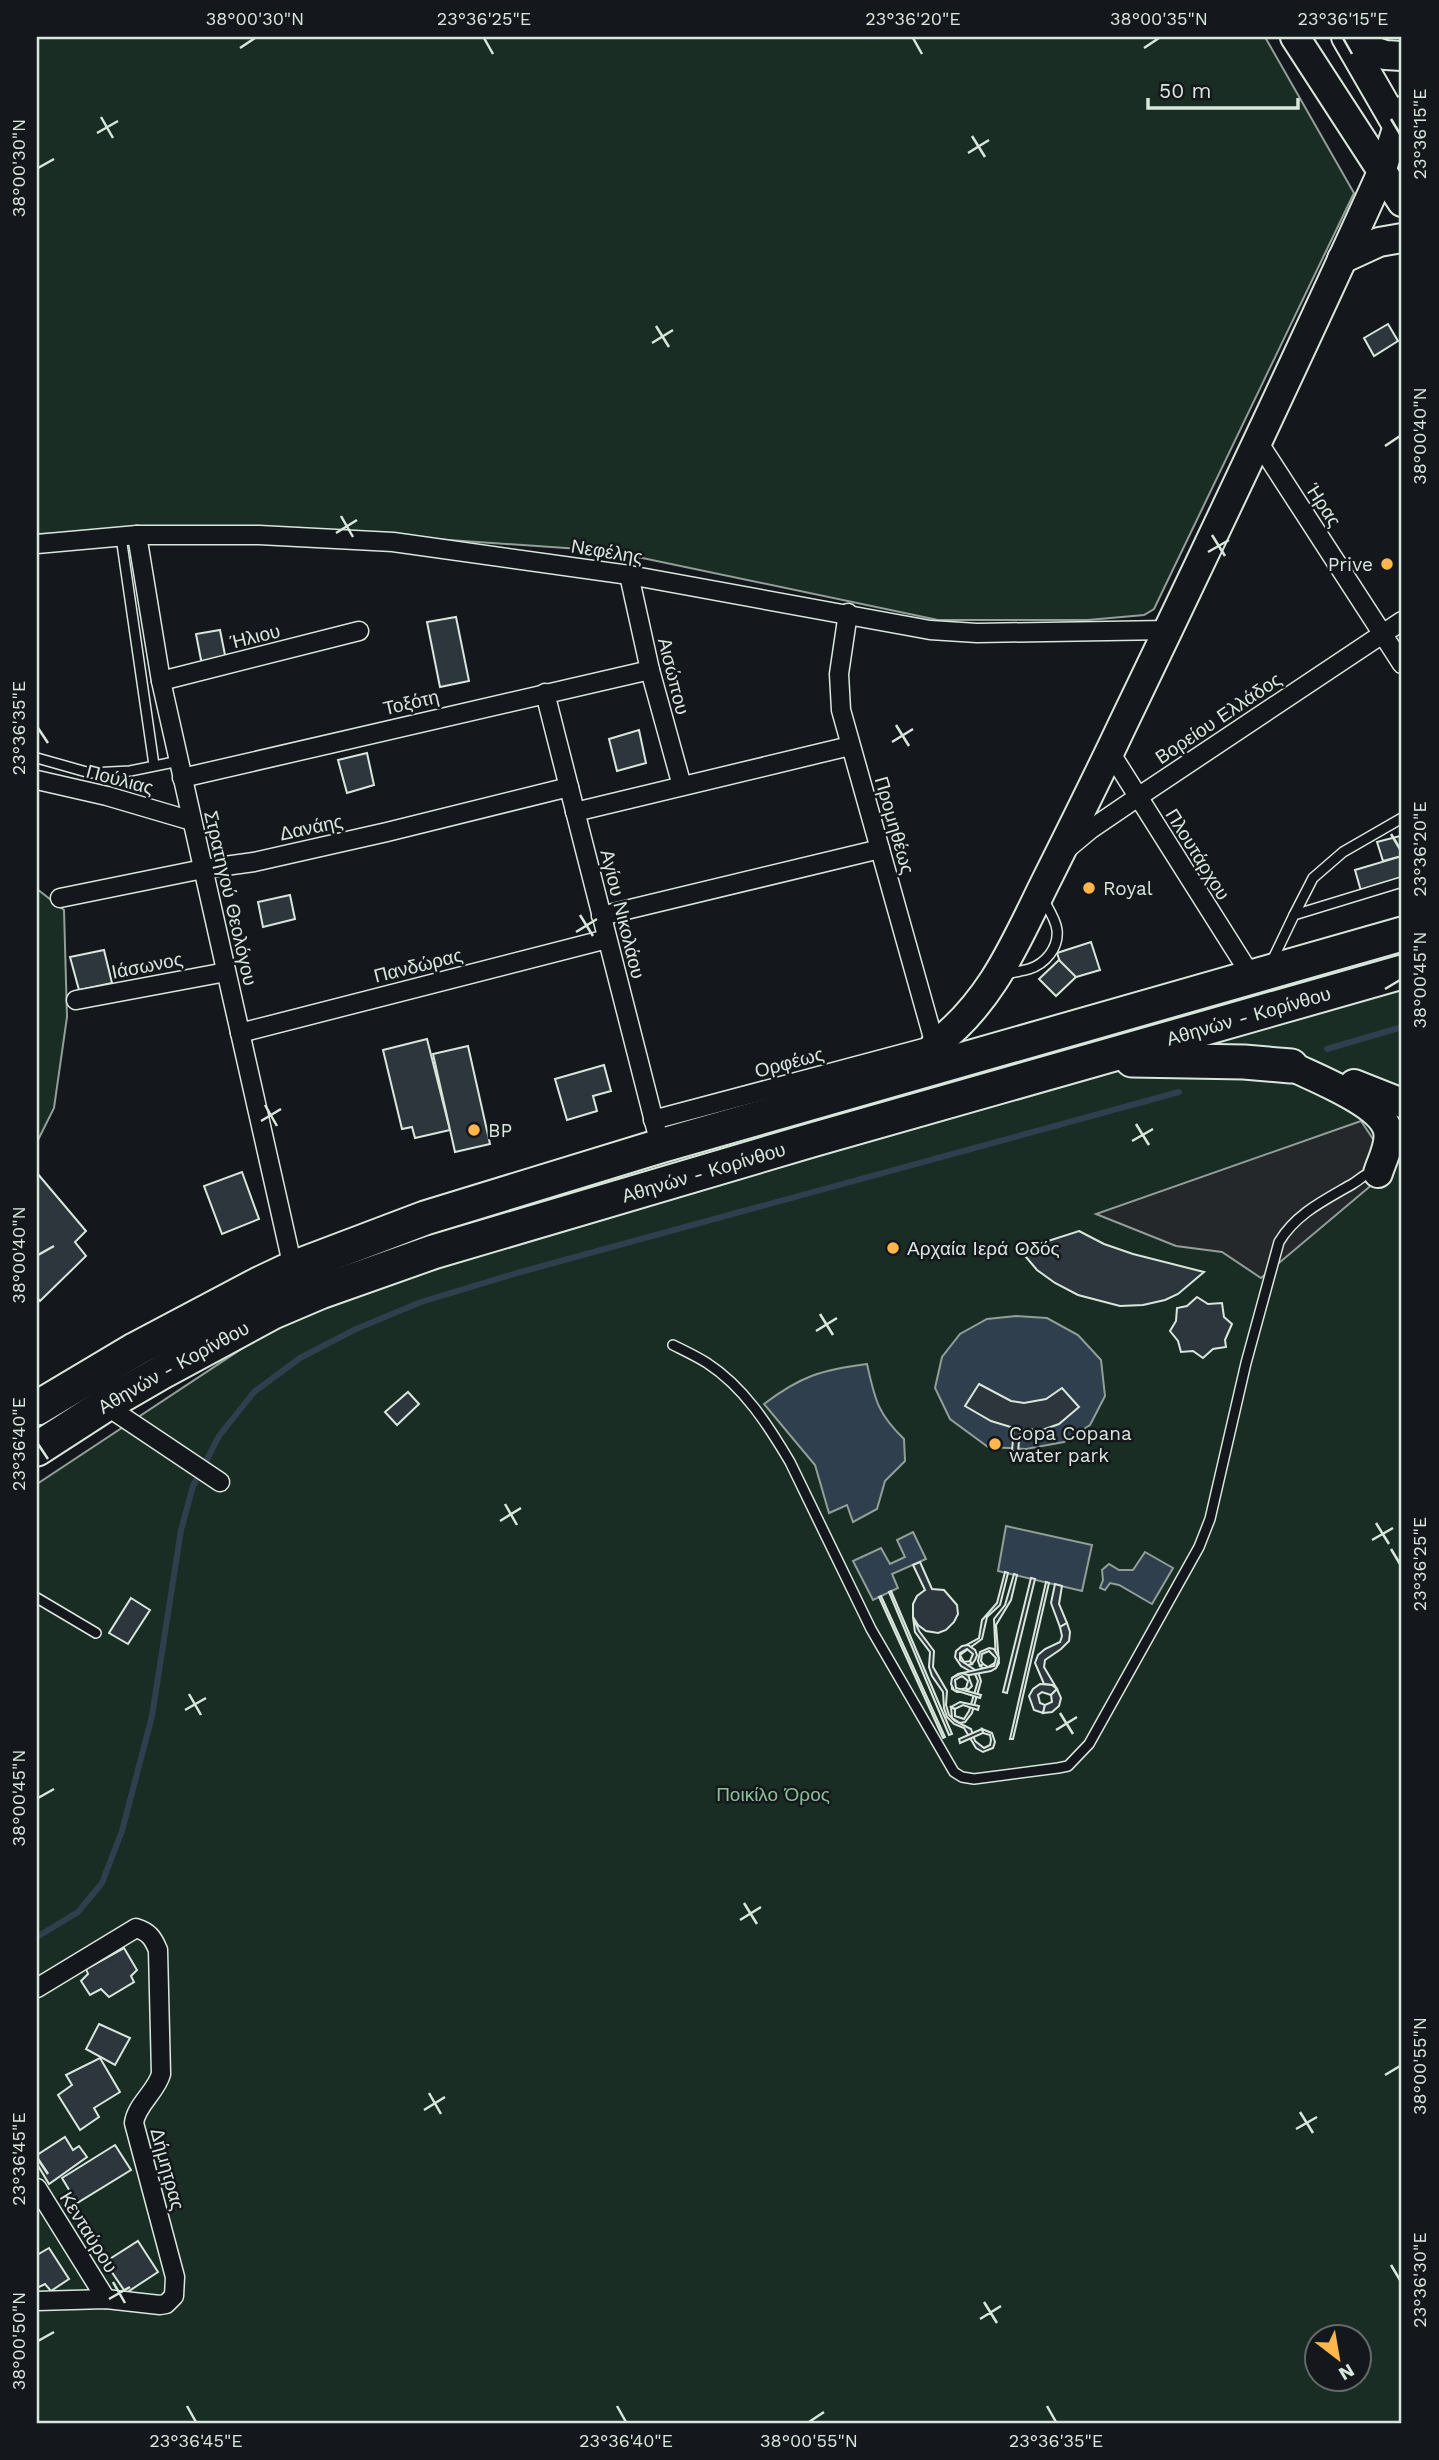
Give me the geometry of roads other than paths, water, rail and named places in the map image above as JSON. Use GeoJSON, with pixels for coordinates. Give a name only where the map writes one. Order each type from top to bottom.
{"type":"FeatureCollection","features":[{"type":"Feature","properties":{"kind":"highway","name":"Αθηνών - Κορίνθου"},"geometry":{"type":"LineString","coordinates":[[37,1408],[174,1328],[293,1268],[657,1133],[776,1113],[1402,934]]}},
{"type":"Feature","properties":{"kind":"highway","name":"Αθηνών - Κορίνθου"},"geometry":{"type":"LineString","coordinates":[[46,1443],[105,1405],[274,1312],[372,1273],[433,1252],[812,1140],[1402,971]]}},
{"type":"Feature","properties":{"kind":"highway"},"geometry":{"type":"LineString","coordinates":[[776,1113],[935,1045]]}},
{"type":"Feature","properties":{"kind":"highway"},"geometry":{"type":"LineString","coordinates":[[1102,1059],[1244,1062],[1291,1066]]}},
{"type":"Feature","properties":{"kind":"highway"},"geometry":{"type":"LineString","coordinates":[[37,1464],[46,1443]]}},
{"type":"Feature","properties":{"kind":"main road"},"geometry":{"type":"LineString","coordinates":[[1295,37],[1402,202]]}},
{"type":"Feature","properties":{"kind":"main road"},"geometry":{"type":"LineString","coordinates":[[1348,40],[1385,55],[1402,56]]}},
{"type":"Feature","properties":{"kind":"main road"},"geometry":{"type":"LineString","coordinates":[[1348,40],[1401,129]]}},
{"type":"Feature","properties":{"kind":"main road"},"geometry":{"type":"LineString","coordinates":[[935,1045],[955,1030],[975,1009],[997,978],[1060,855],[1382,172]]}},
{"type":"Feature","properties":{"kind":"main road"},"geometry":{"type":"LineString","coordinates":[[1342,259],[1379,242],[1402,238]]}},
{"type":"Feature","properties":{"kind":"main road"},"geometry":{"type":"LineString","coordinates":[[1291,1066],[1349,1082],[1402,1103]]}},
{"type":"Feature","properties":{"kind":"main road"},"geometry":{"type":"LineString","coordinates":[[1291,1066],[1349,1095],[1381,1117],[1388,1130],[1388,1137],[1378,1172]]}},
{"type":"Feature","properties":{"kind":"main road"},"geometry":{"type":"LineString","coordinates":[[1378,1172],[1402,1149]]}},
{"type":"Feature","properties":{"kind":"street"},"geometry":{"type":"LineString","coordinates":[[1382,172],[1401,129]]}},
{"type":"Feature","properties":{"kind":"street","name":"Ήρας"},"geometry":{"type":"LineString","coordinates":[[1257,440],[1402,664]]}},
{"type":"Feature","properties":{"kind":"street","name":"Νεφέλης"},"geometry":{"type":"LineString","coordinates":[[37,544],[129,536],[259,535],[393,542],[629,575],[930,630],[977,634],[1168,630]]}},
{"type":"Feature","properties":{"kind":"street","name":"Στρατηγού Θεολόγου"},"geometry":{"type":"LineString","coordinates":[[129,536],[293,1268]]}},
{"type":"Feature","properties":{"kind":"street","name":"Αισώπου"},"geometry":{"type":"LineString","coordinates":[[629,575],[650,670],[682,786]]}},
{"type":"Feature","properties":{"kind":"street","name":"Προμηθέως"},"geometry":{"type":"LineString","coordinates":[[848,613],[839,674],[841,710],[935,1045]]}},
{"type":"Feature","properties":{"kind":"street","name":"Βορείου Ελλάδος"},"geometry":{"type":"LineString","coordinates":[[1060,855],[1091,829],[1402,621]]}},
{"type":"Feature","properties":{"kind":"street","name":"Ήλιου"},"geometry":{"type":"LineString","coordinates":[[161,681],[359,631]]}},
{"type":"Feature","properties":{"kind":"street","name":"Τοξότη"},"geometry":{"type":"LineString","coordinates":[[181,770],[650,670]]}},
{"type":"Feature","properties":{"kind":"street","name":"Αγίου Νικολάου"},"geometry":{"type":"LineString","coordinates":[[545,693],[657,1133]]}},
{"type":"Feature","properties":{"kind":"street"},"geometry":{"type":"LineString","coordinates":[[575,811],[850,746]]}},
{"type":"Feature","properties":{"kind":"street","name":"Πλουτάρχου"},"geometry":{"type":"LineString","coordinates":[[1110,752],[1259,976]]}},
{"type":"Feature","properties":{"kind":"street","name":"Πούλιας"},"geometry":{"type":"LineString","coordinates":[[37,780],[107,796],[192,821]]}},
{"type":"Feature","properties":{"kind":"street","name":"Δανάης"},"geometry":{"type":"LineString","coordinates":[[60,898],[203,869],[254,862],[569,787]]}},
{"type":"Feature","properties":{"kind":"street"},"geometry":{"type":"LineString","coordinates":[[601,916],[880,849]]}},
{"type":"Feature","properties":{"kind":"street","name":"Πανδώρας"},"geometry":{"type":"LineString","coordinates":[[240,1033],[607,939]]}},
{"type":"Feature","properties":{"kind":"street","name":"Ιάσωνος"},"geometry":{"type":"LineString","coordinates":[[76,1000],[226,972]]}},
{"type":"Feature","properties":{"kind":"street","name":"Ορφέως"},"geometry":{"type":"LineString","coordinates":[[657,1133],[935,1045]]}},
{"type":"Feature","properties":{"kind":"street"},"geometry":{"type":"LineString","coordinates":[[105,1405],[220,1482]]}},
{"type":"Feature","properties":{"kind":"street","name":"Δήμητρας"},"geometry":{"type":"LineString","coordinates":[[37,1988],[136,1928],[151,1935],[158,1950],[161,2074],[156,2088],[137,2112],[134,2123],[175,2277],[176,2290],[170,2301],[160,2305],[106,2299],[37,2301]]}},
{"type":"Feature","properties":{"kind":"street","name":"Κενταύρου"},"geometry":{"type":"LineString","coordinates":[[37,2188],[106,2299]]}},
{"type":"Feature","properties":{"kind":"lane"},"geometry":{"type":"LineString","coordinates":[[129,536],[154,765]]}},
{"type":"Feature","properties":{"kind":"lane"},"geometry":{"type":"LineString","coordinates":[[37,758],[90,773],[130,771],[154,765],[181,770]]}},
{"type":"Feature","properties":{"kind":"lane"},"geometry":{"type":"LineString","coordinates":[[1259,976],[1313,878],[1343,852],[1402,818]]}},
{"type":"Feature","properties":{"kind":"lane"},"geometry":{"type":"LineString","coordinates":[[1294,915],[1402,882]]}},
{"type":"Feature","properties":{"kind":"lane"},"geometry":{"type":"LineString","coordinates":[[674,1345],[708,1363],[736,1386],[775,1437],[790,1462],[871,1629],[954,1772],[974,1779],[1068,1766],[1089,1744],[1199,1547],[1210,1519],[1246,1363],[1279,1242],[1286,1230],[1327,1196],[1356,1182],[1366,1173],[1378,1172]]}},
{"type":"Feature","properties":{"kind":"lane"},"geometry":{"type":"LineString","coordinates":[[37,1598],[96,1633]]}},
{"type":"Feature","properties":{"kind":"water"},"geometry":{"type":"Polygon","coordinates":[[[1016,1316],[1047,1318],[1078,1335],[1101,1360],[1105,1396],[1090,1425],[1064,1442],[1026,1449],[988,1447],[950,1419],[935,1388],[942,1357],[960,1334],[987,1319],[1016,1316]]]}},
{"type":"Feature","properties":{"kind":"water"},"geometry":{"type":"Polygon","coordinates":[[[867,1364],[878,1405],[904,1439],[905,1461],[885,1481],[877,1509],[853,1522],[847,1505],[829,1513],[815,1465],[764,1404],[812,1376],[867,1364]]]}},
{"type":"Feature","properties":{"kind":"water"},"geometry":{"type":"Polygon","coordinates":[[[1006,1526],[1092,1545],[1082,1591],[998,1571],[1006,1526]]]}},
{"type":"Feature","properties":{"kind":"water"},"geometry":{"type":"Polygon","coordinates":[[[913,1532],[926,1559],[892,1574],[898,1588],[873,1600],[853,1561],[881,1548],[890,1564],[905,1557],[897,1540],[913,1532]]]}},
{"type":"Feature","properties":{"kind":"water"},"geometry":{"type":"Polygon","coordinates":[[[1145,1552],[1173,1568],[1152,1604],[1119,1585],[1110,1583],[1105,1590],[1100,1588],[1102,1570],[1109,1564],[1119,1570],[1133,1570],[1145,1552]]]}},
{"type":"Feature","properties":{"kind":"waterway"},"geometry":{"type":"LineString","coordinates":[[1327,1049],[1402,1027]]}},
{"type":"Feature","properties":{"kind":"waterway"},"geometry":{"type":"LineString","coordinates":[[37,1937],[78,1912],[102,1883],[122,1831],[152,1716],[181,1530],[193,1486],[219,1436],[254,1392],[300,1358],[356,1329],[421,1302],[517,1273],[1179,1092]]}},
{"type":"Feature","properties":{"kind":"place","name":"Prive"},"geometry":{"type":"Point","coordinates":[1387,564]}},
{"type":"Feature","properties":{"kind":"place","name":"Royal"},"geometry":{"type":"Point","coordinates":[1089,888]}},
{"type":"Feature","properties":{"kind":"place","name":"BP"},"geometry":{"type":"Point","coordinates":[474,1130]}},
{"type":"Feature","properties":{"kind":"place","name":"Αρχαία Ιερά Οδός"},"geometry":{"type":"Point","coordinates":[893,1248]}},
{"type":"Feature","properties":{"kind":"place","name":"Copa Copana water park"},"geometry":{"type":"Point","coordinates":[995,1444]}},
{"type":"Feature","properties":{"kind":"park label","name":"Ποικίλο Όρος"},"geometry":{"type":"Point","coordinates":[773,1794]}}]}
